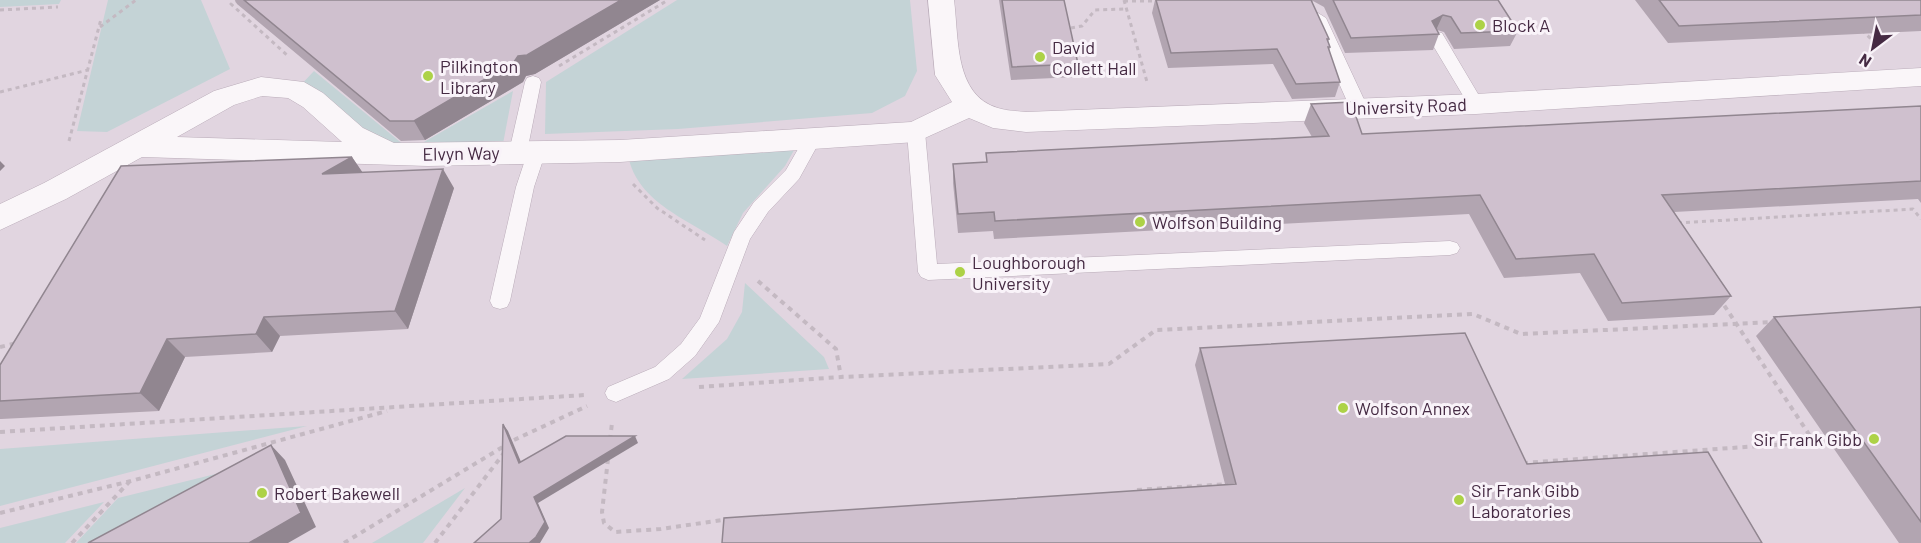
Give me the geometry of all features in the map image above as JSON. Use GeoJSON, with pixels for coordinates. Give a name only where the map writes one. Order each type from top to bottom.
{"type":"FeatureCollection","features":[{"type":"Feature","properties":{"kind":"street"},"geometry":{"type":"LineString","coordinates":[[941,0],[949,75],[969,106]]}},
{"type":"Feature","properties":{"kind":"street","name":"University Road"},"geometry":{"type":"LineString","coordinates":[[969,106],[993,118],[1026,122],[1476,104],[1921,77]]}},
{"type":"Feature","properties":{"kind":"street","name":"Elvyn Way"},"geometry":{"type":"LineString","coordinates":[[0,218],[55,191],[224,98],[261,86],[294,89],[313,100],[352,135],[389,153],[428,155],[528,151],[620,151],[916,132],[969,106]]}},
{"type":"Feature","properties":{"kind":"street"},"geometry":{"type":"LineString","coordinates":[[136,146],[389,153]]}},
{"type":"Feature","properties":{"kind":"lane"},"geometry":{"type":"LineString","coordinates":[[1314,8],[1359,108]]}},
{"type":"Feature","properties":{"kind":"lane"},"geometry":{"type":"LineString","coordinates":[[1436,37],[1476,104]]}},
{"type":"Feature","properties":{"kind":"lane"},"geometry":{"type":"LineString","coordinates":[[500,301],[525,187],[533,82]]}},
{"type":"Feature","properties":{"kind":"lane"},"geometry":{"type":"LineString","coordinates":[[916,132],[928,272],[1450,248]]}},
{"type":"Feature","properties":{"kind":"lane"},"geometry":{"type":"LineString","coordinates":[[616,393],[662,373],[688,350],[709,322],[741,237],[761,207],[793,174],[812,139]]}},
{"type":"Feature","properties":{"kind":"path"},"geometry":{"type":"LineString","coordinates":[[99,28],[136,0]]}},
{"type":"Feature","properties":{"kind":"path"},"geometry":{"type":"LineString","coordinates":[[239,0],[231,4],[307,73],[294,89]]}},
{"type":"Feature","properties":{"kind":"path"},"geometry":{"type":"LineString","coordinates":[[533,82],[668,0]]}},
{"type":"Feature","properties":{"kind":"path"},"geometry":{"type":"LineString","coordinates":[[1145,76],[1124,0],[1167,1]]}},
{"type":"Feature","properties":{"kind":"path"},"geometry":{"type":"LineString","coordinates":[[0,10],[58,7]]}},
{"type":"Feature","properties":{"kind":"path"},"geometry":{"type":"LineString","coordinates":[[1071,28],[1082,26],[1095,10],[1126,9]]}},
{"type":"Feature","properties":{"kind":"path"},"geometry":{"type":"LineString","coordinates":[[55,191],[101,19]]}},
{"type":"Feature","properties":{"kind":"path"},"geometry":{"type":"LineString","coordinates":[[1855,29],[1866,28],[1858,21]]}},
{"type":"Feature","properties":{"kind":"path"},"geometry":{"type":"LineString","coordinates":[[0,92],[88,70]]}},
{"type":"Feature","properties":{"kind":"path"},"geometry":{"type":"LineString","coordinates":[[1669,224],[1913,209],[1921,219]]}},
{"type":"Feature","properties":{"kind":"path"},"geometry":{"type":"LineString","coordinates":[[1518,463],[1814,442],[1718,297]]}},
{"type":"Feature","properties":{"kind":"path"},"geometry":{"type":"LineString","coordinates":[[687,388],[841,377],[1109,364],[1156,330],[1473,314],[1521,334],[1783,321]]}},
{"type":"Feature","properties":{"kind":"path"},"geometry":{"type":"LineString","coordinates":[[0,347],[20,342]]}},
{"type":"Feature","properties":{"kind":"path"},"geometry":{"type":"LineString","coordinates":[[0,432],[396,409],[616,393]]}},
{"type":"Feature","properties":{"kind":"path"},"geometry":{"type":"LineString","coordinates":[[344,543],[514,440],[616,393]]}},
{"type":"Feature","properties":{"kind":"path"},"geometry":{"type":"LineString","coordinates":[[616,393],[602,512],[604,523],[615,532],[661,529],[735,519]]}},
{"type":"Feature","properties":{"kind":"path"},"geometry":{"type":"LineString","coordinates":[[0,513],[131,481],[396,409]]}},
{"type":"Feature","properties":{"kind":"path"},"geometry":{"type":"LineString","coordinates":[[435,543],[514,440]]}},
{"type":"Feature","properties":{"kind":"path"},"geometry":{"type":"LineString","coordinates":[[72,543],[131,481]]}},
{"type":"Feature","properties":{"kind":"path"},"geometry":{"type":"LineString","coordinates":[[1126,491],[1233,484]]}},
{"type":"Feature","properties":{"kind":"shaded area","name":"Loughborough University"},"geometry":{"type":"Polygon","coordinates":[[[0,0],[1921,0],[1921,543],[0,543],[0,0]]]}},
{"type":"Feature","properties":{"kind":"shaded area"},"geometry":{"type":"Polygon","coordinates":[[[0,0],[61,0],[59,4],[0,7],[0,0]]]}},
{"type":"Feature","properties":{"kind":"shaded area"},"geometry":{"type":"Polygon","coordinates":[[[108,0],[201,0],[230,69],[107,132],[77,131],[108,0]]]}},
{"type":"Feature","properties":{"kind":"shaded area"},"geometry":{"type":"Polygon","coordinates":[[[677,0],[910,0],[917,71],[905,96],[872,113],[678,129],[545,134],[546,82],[677,0]]]}},
{"type":"Feature","properties":{"kind":"shaded area"},"geometry":{"type":"Polygon","coordinates":[[[314,71],[410,150],[513,91],[502,149],[391,152],[298,88],[314,71]]]}},
{"type":"Feature","properties":{"kind":"shaded area"},"geometry":{"type":"Polygon","coordinates":[[[797,145],[785,166],[743,213],[727,246],[682,219],[654,198],[633,172],[628,155],[797,145]]]}},
{"type":"Feature","properties":{"kind":"shaded area"},"geometry":{"type":"Polygon","coordinates":[[[745,283],[824,357],[829,369],[682,379],[727,339],[742,312],[745,283]]]}},
{"type":"Feature","properties":{"kind":"shaded area"},"geometry":{"type":"Polygon","coordinates":[[[307,426],[0,506],[0,449],[307,426]]]}},
{"type":"Feature","properties":{"kind":"shaded area"},"geometry":{"type":"Polygon","coordinates":[[[252,465],[122,543],[76,543],[118,498],[252,465]]]}},
{"type":"Feature","properties":{"kind":"shaded area"},"geometry":{"type":"Polygon","coordinates":[[[465,488],[423,543],[372,543],[465,488]]]}},
{"type":"Feature","properties":{"kind":"shaded area"},"geometry":{"type":"Polygon","coordinates":[[[104,502],[65,543],[0,543],[0,528],[104,502]]]}},
{"type":"Feature","properties":{"kind":"building","name":"Pilkington Library"},"geometry":{"type":"Polygon","coordinates":[[[244,0],[621,0],[527,55],[518,56],[514,62],[414,121],[390,121],[244,0]]]}},
{"type":"Feature","properties":{"kind":"building","name":"David Collett Hall"},"geometry":{"type":"Polygon","coordinates":[[[1002,0],[1064,0],[1078,64],[1012,67],[1002,0]]]}},
{"type":"Feature","properties":{"kind":"building"},"geometry":{"type":"Polygon","coordinates":[[[1156,0],[1311,0],[1329,39],[1327,39],[1330,47],[1328,47],[1340,82],[1296,84],[1277,49],[1171,53],[1156,0]]]}},
{"type":"Feature","properties":{"kind":"building"},"geometry":{"type":"Polygon","coordinates":[[[1333,0],[1498,0],[1518,31],[1461,33],[1451,17],[1443,15],[1432,21],[1439,34],[1351,38],[1333,0]]]}},
{"type":"Feature","properties":{"kind":"building"},"geometry":{"type":"Polygon","coordinates":[[[1659,0],[1921,0],[1921,15],[1679,26],[1659,0]]]}},
{"type":"Feature","properties":{"kind":"building","name":"Wolfson Building"},"geometry":{"type":"Polygon","coordinates":[[[1351,102],[1362,134],[1921,106],[1921,181],[1662,195],[1731,296],[1622,303],[1594,254],[1516,259],[1480,195],[995,221],[994,212],[958,214],[953,164],[987,162],[986,153],[1329,136],[1311,104],[1351,102]]]}},
{"type":"Feature","properties":{"kind":"building"},"geometry":{"type":"Polygon","coordinates":[[[352,157],[322,174],[443,169],[395,311],[264,317],[256,334],[167,339],[140,393],[0,401],[0,365],[121,166],[352,157]]]}},
{"type":"Feature","properties":{"kind":"building","name":"Sir Frank Gibb"},"geometry":{"type":"Polygon","coordinates":[[[1921,307],[1921,522],[1774,317],[1921,307]]]}},
{"type":"Feature","properties":{"kind":"building"},"geometry":{"type":"Polygon","coordinates":[[[1465,333],[1527,464],[1708,452],[1762,543],[722,543],[724,518],[1236,484],[1200,348],[1465,333]]]}},
{"type":"Feature","properties":{"kind":"building"},"geometry":{"type":"Polygon","coordinates":[[[503,424],[519,463],[566,436],[635,436],[534,497],[545,522],[536,537],[529,543],[474,543],[501,519],[503,424]]]}},
{"type":"Feature","properties":{"kind":"building","name":"Robert Bakewell"},"geometry":{"type":"Polygon","coordinates":[[[271,445],[301,513],[249,543],[88,543],[271,445]]]}},
{"type":"Feature","properties":{"kind":"place","name":"Block A"},"geometry":{"type":"Point","coordinates":[1480,25]}},
{"type":"Feature","properties":{"kind":"place","name":"David Collett Hall"},"geometry":{"type":"Point","coordinates":[1040,57]}},
{"type":"Feature","properties":{"kind":"place","name":"Pilkington Library"},"geometry":{"type":"Point","coordinates":[428,76]}},
{"type":"Feature","properties":{"kind":"place","name":"Wolfson Building"},"geometry":{"type":"Point","coordinates":[1140,222]}},
{"type":"Feature","properties":{"kind":"place","name":"Loughborough University"},"geometry":{"type":"Point","coordinates":[960,272]}},
{"type":"Feature","properties":{"kind":"place","name":"Wolfson Annex"},"geometry":{"type":"Point","coordinates":[1343,408]}},
{"type":"Feature","properties":{"kind":"place","name":"Sir Frank Gibb"},"geometry":{"type":"Point","coordinates":[1874,439]}},
{"type":"Feature","properties":{"kind":"place","name":"Robert Bakewell"},"geometry":{"type":"Point","coordinates":[262,493]}},
{"type":"Feature","properties":{"kind":"place","name":"Sir Frank Gibb Laboratories"},"geometry":{"type":"Point","coordinates":[1459,500]}}]}
